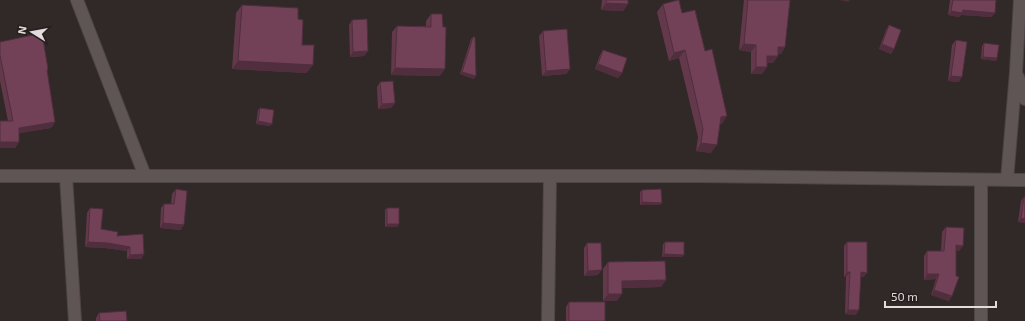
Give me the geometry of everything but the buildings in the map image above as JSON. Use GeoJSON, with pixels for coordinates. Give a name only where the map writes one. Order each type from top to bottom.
{"type":"FeatureCollection","features":[{"type":"Feature","properties":{"kind":"street"},"geometry":{"type":"LineString","coordinates":[[77,0],[145,176]]}},
{"type":"Feature","properties":{"kind":"street"},"geometry":{"type":"LineString","coordinates":[[1007,180],[1020,0]]}},
{"type":"Feature","properties":{"kind":"street"},"geometry":{"type":"LineString","coordinates":[[1016,72],[1025,99]]}},
{"type":"Feature","properties":{"kind":"street"},"geometry":{"type":"LineString","coordinates":[[0,176],[697,176],[1025,180]]}},
{"type":"Feature","properties":{"kind":"street"},"geometry":{"type":"LineString","coordinates":[[66,176],[75,321]]}},
{"type":"Feature","properties":{"kind":"street"},"geometry":{"type":"LineString","coordinates":[[548,321],[550,176]]}},
{"type":"Feature","properties":{"kind":"street"},"geometry":{"type":"LineString","coordinates":[[981,180],[981,321]]}}]}
